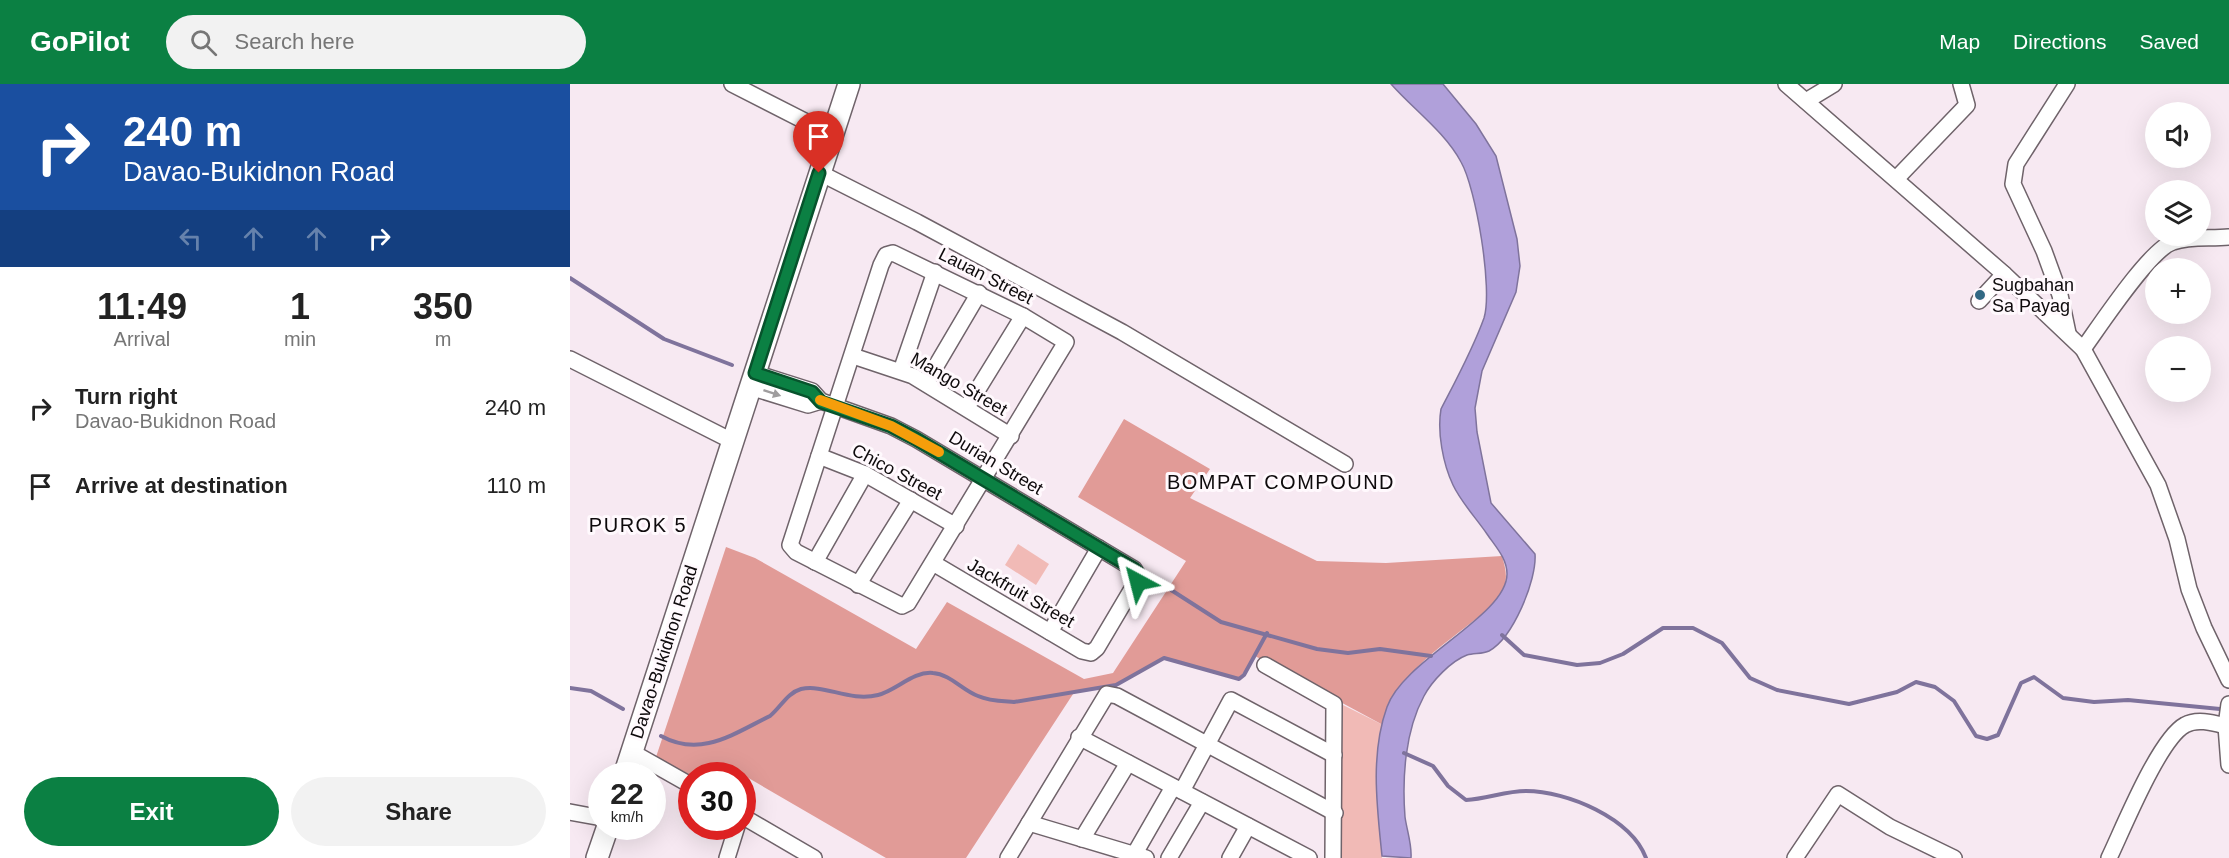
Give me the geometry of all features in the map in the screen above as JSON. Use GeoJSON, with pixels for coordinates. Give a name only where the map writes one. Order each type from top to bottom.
{"type":"FeatureCollection","features":[{"type":"Feature","properties":{"kind":"highway","name":"Davao-Bukidnon Road"},"geometry":{"type":"LineString","coordinates":[[629,762],[849,84]]}},
{"type":"Feature","properties":{"kind":"highway"},"geometry":{"type":"LineString","coordinates":[[597,858],[603,840]]}},
{"type":"Feature","properties":{"kind":"street"},"geometry":{"type":"LineString","coordinates":[[732,84],[832,135]]}},
{"type":"Feature","properties":{"kind":"street"},"geometry":{"type":"LineString","coordinates":[[1786,84],[2004,274],[2083,349],[2158,485],[2200,618],[2229,680]]}},
{"type":"Feature","properties":{"kind":"street"},"geometry":{"type":"LineString","coordinates":[[1806,101],[1834,84]]}},
{"type":"Feature","properties":{"kind":"street"},"geometry":{"type":"LineString","coordinates":[[1896,179],[1966,105],[1961,84]]}},
{"type":"Feature","properties":{"kind":"street"},"geometry":{"type":"LineString","coordinates":[[2067,84],[2016,164],[2012,178],[2044,250],[2060,294],[2068,333]]}},
{"type":"Feature","properties":{"kind":"street"},"geometry":{"type":"LineString","coordinates":[[819,173],[927,227],[1122,332],[1345,464]]}},
{"type":"Feature","properties":{"kind":"street"},"geometry":{"type":"LineString","coordinates":[[2083,349],[2124,292],[2161,249],[2174,241],[2229,237]]}},
{"type":"Feature","properties":{"kind":"street","name":"Lauan Street"},"geometry":{"type":"LineString","coordinates":[[853,356],[886,255],[897,254],[979,293],[1066,342],[1011,436]]}},
{"type":"Feature","properties":{"kind":"street"},"geometry":{"type":"LineString","coordinates":[[901,371],[935,272]]}},
{"type":"Feature","properties":{"kind":"street"},"geometry":{"type":"LineString","coordinates":[[1979,301],[2004,274]]}},
{"type":"Feature","properties":{"kind":"street"},"geometry":{"type":"LineString","coordinates":[[926,383],[979,293]]}},
{"type":"Feature","properties":{"kind":"street"},"geometry":{"type":"LineString","coordinates":[[967,407],[1023,316]]}},
{"type":"Feature","properties":{"kind":"street"},"geometry":{"type":"LineString","coordinates":[[853,356],[791,547],[858,585],[902,606],[908,603],[1011,436]]}},
{"type":"Feature","properties":{"kind":"street","name":"Mango Street"},"geometry":{"type":"LineString","coordinates":[[853,356],[901,371],[926,383],[1011,436]]}},
{"type":"Feature","properties":{"kind":"street"},"geometry":{"type":"LineString","coordinates":[[570,359],[732,441]]}},
{"type":"Feature","properties":{"kind":"street","name":"Durian Street"},"geometry":{"type":"LineString","coordinates":[[752,380],[812,392],[821,402],[891,426],[985,479],[1134,569],[1139,578],[1097,648],[1091,652]]}},
{"type":"Feature","properties":{"kind":"street","name":"Chico Street"},"geometry":{"type":"LineString","coordinates":[[819,456],[865,474],[956,526]]}},
{"type":"Feature","properties":{"kind":"street"},"geometry":{"type":"LineString","coordinates":[[815,562],[865,474]]}},
{"type":"Feature","properties":{"kind":"street"},"geometry":{"type":"LineString","coordinates":[[858,585],[911,500]]}},
{"type":"Feature","properties":{"kind":"street"},"geometry":{"type":"LineString","coordinates":[[1050,632],[1099,548]]}},
{"type":"Feature","properties":{"kind":"street","name":"Jackfruit Street"},"geometry":{"type":"LineString","coordinates":[[933,563],[1082,651],[1091,652]]}},
{"type":"Feature","properties":{"kind":"street"},"geometry":{"type":"LineString","coordinates":[[1265,665],[1334,704],[1333,858]]}},
{"type":"Feature","properties":{"kind":"street"},"geometry":{"type":"LineString","coordinates":[[1008,858],[1103,697],[1112,694],[1335,813]]}},
{"type":"Feature","properties":{"kind":"street"},"geometry":{"type":"LineString","coordinates":[[1029,823],[1140,856],[1231,700],[1334,755]]}},
{"type":"Feature","properties":{"kind":"street"},"geometry":{"type":"LineString","coordinates":[[2229,704],[2226,726],[2229,765]]}},
{"type":"Feature","properties":{"kind":"street"},"geometry":{"type":"LineString","coordinates":[[2109,858],[2152,768],[2176,731],[2186,724],[2198,722],[2226,726]]}},
{"type":"Feature","properties":{"kind":"street"},"geometry":{"type":"LineString","coordinates":[[1079,737],[1248,826],[1289,853],[1310,858]]}},
{"type":"Feature","properties":{"kind":"street"},"geometry":{"type":"LineString","coordinates":[[632,752],[678,778]]}},
{"type":"Feature","properties":{"kind":"street"},"geometry":{"type":"LineString","coordinates":[[1083,839],[1128,763]]}},
{"type":"Feature","properties":{"kind":"street"},"geometry":{"type":"LineString","coordinates":[[1795,858],[1838,794],[1890,828],[1954,858]]}},
{"type":"Feature","properties":{"kind":"street"},"geometry":{"type":"LineString","coordinates":[[1169,858],[1202,802]]}},
{"type":"Feature","properties":{"kind":"street"},"geometry":{"type":"LineString","coordinates":[[570,812],[588,815]]}},
{"type":"Feature","properties":{"kind":"street"},"geometry":{"type":"LineString","coordinates":[[756,824],[814,858]]}},
{"type":"Feature","properties":{"kind":"street"},"geometry":{"type":"LineString","coordinates":[[1230,858],[1248,826]]}},
{"type":"Feature","properties":{"kind":"street"},"geometry":{"type":"LineString","coordinates":[[727,858],[733,840]]}},
{"type":"Feature","properties":{"kind":"shaded area"},"geometry":{"type":"Polygon","coordinates":[[[1391,84],[1443,84],[1476,124],[1496,156],[1517,239],[1520,266],[1516,292],[1482,371],[1475,408],[1477,432],[1491,503],[1535,554],[1535,565],[1528,593],[1507,634],[1489,651],[1467,655],[1442,672],[1424,696],[1418,710],[1406,755],[1404,787],[1405,817],[1411,858],[1382,856],[1376,781],[1378,743],[1387,707],[1397,689],[1413,672],[1491,606],[1503,590],[1507,574],[1500,553],[1464,504],[1449,477],[1440,438],[1441,409],[1475,341],[1484,318],[1486,304],[1482,239],[1472,193],[1467,175],[1454,151],[1438,131],[1391,84]]]}},
{"type":"Feature","properties":{"kind":"shaded area"},"geometry":{"type":"Polygon","coordinates":[[[1124,419],[1210,469],[1190,498],[1317,561],[1386,563],[1502,556],[1506,576],[1505,584],[1499,598],[1491,607],[1418,666],[1406,679],[1388,708],[1383,725],[1255,656],[1239,679],[1164,658],[1116,685],[1075,691],[966,858],[886,858],[756,782],[756,762],[678,762],[678,770],[656,757],[726,547],[755,558],[916,649],[947,602],[1084,679],[1113,673],[1186,561],[1078,497],[1124,419]]]}},
{"type":"Feature","properties":{"kind":"shaded area"},"geometry":{"type":"Polygon","coordinates":[[[1018,544],[1049,564],[1036,585],[1005,565],[1018,544]]]}},
{"type":"Feature","properties":{"kind":"shaded area"},"geometry":{"type":"Polygon","coordinates":[[[1339,703],[1383,725],[1376,778],[1382,858],[1339,858],[1339,703]]]}},
{"type":"Feature","properties":{"kind":"waterway"},"geometry":{"type":"LineString","coordinates":[[570,278],[664,339],[732,365]]}},
{"type":"Feature","properties":{"kind":"waterway"},"geometry":{"type":"LineString","coordinates":[[1168,588],[1221,622],[1317,649],[1348,653],[1380,649],[1431,656]]}},
{"type":"Feature","properties":{"kind":"waterway"},"geometry":{"type":"LineString","coordinates":[[1502,635],[1524,655],[1577,665],[1600,663],[1623,654],[1663,628],[1693,628],[1722,643],[1750,678],[1777,690],[1849,704],[1897,692],[1916,682],[1935,687],[1954,701],[1976,736],[1987,739],[1998,735],[2021,683],[2034,677],[2063,698],[2094,702],[2128,700],[2220,709]]}},
{"type":"Feature","properties":{"kind":"waterway"},"geometry":{"type":"LineString","coordinates":[[661,736],[690,745],[717,741],[770,716],[788,697],[801,689],[819,689],[867,697],[885,693],[926,673],[945,676],[982,698],[1014,702],[1116,685],[1164,658],[1239,679],[1244,675],[1267,633]]}},
{"type":"Feature","properties":{"kind":"waterway"},"geometry":{"type":"LineString","coordinates":[[570,688],[591,691],[623,709]]}},
{"type":"Feature","properties":{"kind":"waterway"},"geometry":{"type":"LineString","coordinates":[[1404,753],[1433,766],[1448,786],[1466,800],[1526,791],[1542,792],[1578,802],[1612,819],[1627,831],[1646,858]]}},
{"type":"Feature","properties":{"kind":"slow traffic"},"geometry":{"type":"LineString","coordinates":[[820,400],[891,426],[939,452]]}},
{"type":"Feature","properties":{"kind":"place","name":"Sugbahan Sa Payag"},"geometry":{"type":"Point","coordinates":[1980,295]}},
{"type":"Feature","properties":{"kind":"district","name":"BOMPAT COMPOUND"},"geometry":{"type":"Point","coordinates":[1281,482]}},
{"type":"Feature","properties":{"kind":"district","name":"PUROK 5"},"geometry":{"type":"Point","coordinates":[638,525]}},
{"type":"Feature","properties":{"kind":"route"},"geometry":{"type":"LineString","coordinates":[[819,173],[755,373],[812,392],[821,402],[891,426],[916,439],[1134,569],[1138,573],[1138,582]]}}]}
